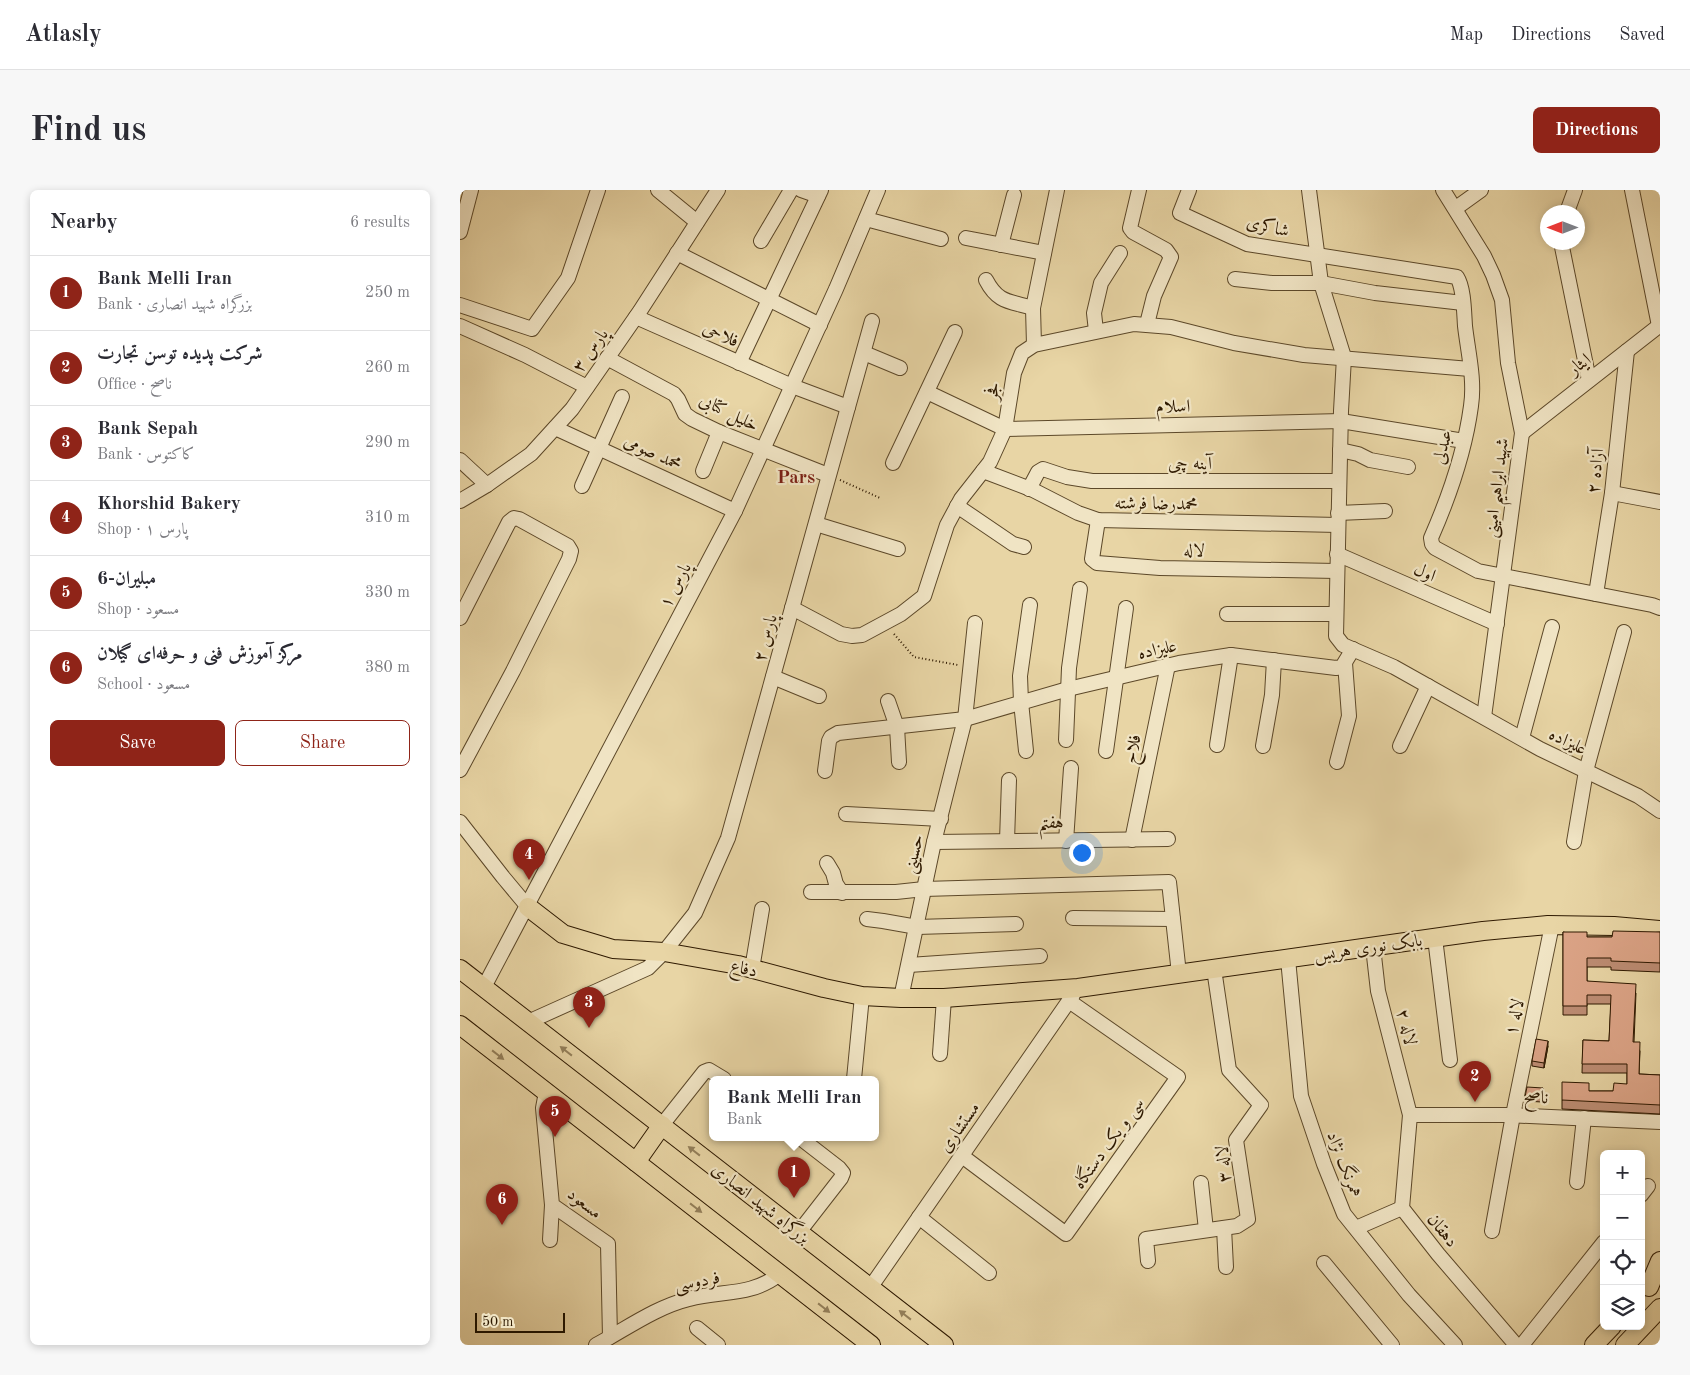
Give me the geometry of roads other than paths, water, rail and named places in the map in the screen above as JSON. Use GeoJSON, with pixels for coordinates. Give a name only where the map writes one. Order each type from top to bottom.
{"type":"FeatureCollection","features":[{"type":"Feature","properties":{"kind":"main road","name":"دفاع"},"geometry":{"type":"LineString","coordinates":[[528,906],[563,934],[613,949],[664,952],[752,969],[862,996],[944,998],[1073,995]]}},
{"type":"Feature","properties":{"kind":"main road","name":"بابک نوری هریس"},"geometry":{"type":"LineString","coordinates":[[1073,995],[1179,974],[1484,931],[1552,925],[1614,926],[1660,930]]}},
{"type":"Feature","properties":{"kind":"main road","name":"بزرگراه شهید انصاری"},"geometry":{"type":"LineString","coordinates":[[460,969],[944,1345]]}},
{"type":"Feature","properties":{"kind":"main road"},"geometry":{"type":"LineString","coordinates":[[460,1026],[868,1344]]}},
{"type":"Feature","properties":{"kind":"main road"},"geometry":{"type":"LineString","coordinates":[[636,1162],[662,1126]]}},
{"type":"Feature","properties":{"kind":"main road"},"geometry":{"type":"LineString","coordinates":[[1650,1286],[1660,1261]]}},
{"type":"Feature","properties":{"kind":"main road"},"geometry":{"type":"LineString","coordinates":[[1625,1345],[1660,1308]]}},
{"type":"Feature","properties":{"kind":"main road"},"geometry":{"type":"LineString","coordinates":[[1594,1345],[1608,1330]]}},
{"type":"Feature","properties":{"kind":"street"},"geometry":{"type":"LineString","coordinates":[[460,232],[471,190]]}},
{"type":"Feature","properties":{"kind":"street"},"geometry":{"type":"LineString","coordinates":[[460,304],[532,329],[568,278],[598,190]]}},
{"type":"Feature","properties":{"kind":"street"},"geometry":{"type":"LineString","coordinates":[[658,190],[697,222]]}},
{"type":"Feature","properties":{"kind":"street","name":"پارس ۳"},"geometry":{"type":"LineString","coordinates":[[460,501],[488,485],[531,454],[572,409],[636,316],[718,190]]}},
{"type":"Feature","properties":{"kind":"street"},"geometry":{"type":"LineString","coordinates":[[761,241],[791,190]]}},
{"type":"Feature","properties":{"kind":"street"},"geometry":{"type":"LineString","coordinates":[[739,363],[819,193],[801,190]]}},
{"type":"Feature","properties":{"kind":"street","name":"پارس ۱"},"geometry":{"type":"LineString","coordinates":[[484,987],[735,511],[820,325],[878,190]]}},
{"type":"Feature","properties":{"kind":"street"},"geometry":{"type":"LineString","coordinates":[[1057,190],[1033,308],[1034,345],[1134,324],[1146,324],[1171,327],[1234,343],[1304,355],[1470,369]]}},
{"type":"Feature","properties":{"kind":"street"},"geometry":{"type":"LineString","coordinates":[[1139,190],[1130,228],[1133,232],[1166,250],[1172,257],[1154,296],[1146,324]]}},
{"type":"Feature","properties":{"kind":"street","name":"شاکری"},"geometry":{"type":"LineString","coordinates":[[1189,190],[1180,213],[1246,244],[1317,255]]}},
{"type":"Feature","properties":{"kind":"street"},"geometry":{"type":"LineString","coordinates":[[1309,190],[1321,283],[1344,357],[1336,636],[1348,647],[1345,663],[1349,716],[1337,762]]}},
{"type":"Feature","properties":{"kind":"street","name":"شهید ابراهیم امینی"},"geometry":{"type":"LineString","coordinates":[[1443,190],[1456,208],[1484,256],[1502,300],[1508,363],[1522,433],[1484,717]]}},
{"type":"Feature","properties":{"kind":"street"},"geometry":{"type":"LineString","coordinates":[[1456,208],[1481,190]]}},
{"type":"Feature","properties":{"kind":"street"},"geometry":{"type":"LineString","coordinates":[[1570,205],[1575,190]]}},
{"type":"Feature","properties":{"kind":"street"},"geometry":{"type":"LineString","coordinates":[[1632,190],[1659,325]]}},
{"type":"Feature","properties":{"kind":"street"},"geometry":{"type":"LineString","coordinates":[[1001,245],[1014,195]]}},
{"type":"Feature","properties":{"kind":"street"},"geometry":{"type":"LineString","coordinates":[[866,219],[941,239]]}},
{"type":"Feature","properties":{"kind":"street"},"geometry":{"type":"LineString","coordinates":[[966,238],[1044,253]]}},
{"type":"Feature","properties":{"kind":"street"},"geometry":{"type":"LineString","coordinates":[[1563,250],[1589,380]]}},
{"type":"Feature","properties":{"kind":"street"},"geometry":{"type":"LineString","coordinates":[[1096,332],[1094,314],[1101,283],[1120,252]]}},
{"type":"Feature","properties":{"kind":"street"},"geometry":{"type":"LineString","coordinates":[[677,253],[820,325]]}},
{"type":"Feature","properties":{"kind":"street","name":"عبدلی"},"geometry":{"type":"LineString","coordinates":[[1317,255],[1457,277],[1460,281],[1472,405],[1457,467],[1431,538],[1435,548],[1478,571],[1503,577]]}},
{"type":"Feature","properties":{"kind":"street"},"geometry":{"type":"LineString","coordinates":[[1235,278],[1272,282],[1321,283],[1375,293],[1463,303]]}},
{"type":"Feature","properties":{"kind":"street"},"geometry":{"type":"LineString","coordinates":[[986,280],[998,297],[1033,308]]}},
{"type":"Feature","properties":{"kind":"street","name":"فلاحی"},"geometry":{"type":"LineString","coordinates":[[636,316],[792,386],[848,407]]}},
{"type":"Feature","properties":{"kind":"street","name":"پارس ۲"},"geometry":{"type":"LineString","coordinates":[[528,1022],[648,968],[664,952],[695,913],[728,838],[872,321]]}},
{"type":"Feature","properties":{"kind":"street","name":"ایثار"},"geometry":{"type":"LineString","coordinates":[[1522,433],[1659,325]]}},
{"type":"Feature","properties":{"kind":"street"},"geometry":{"type":"LineString","coordinates":[[460,326],[525,355],[587,387]]}},
{"type":"Feature","properties":{"kind":"street"},"geometry":{"type":"LineString","coordinates":[[893,463],[955,332]]}},
{"type":"Feature","properties":{"kind":"street","name":"فجر"},"geometry":{"type":"LineString","coordinates":[[792,608],[841,634],[852,636],[862,635],[901,614],[924,596],[947,525],[960,499],[990,462],[1005,429],[1014,373],[1022,353],[1034,345]]}},
{"type":"Feature","properties":{"kind":"street","name":"آزاده ۲"},"geometry":{"type":"LineString","coordinates":[[1596,594],[1612,493],[1627,351]]}},
{"type":"Feature","properties":{"kind":"street"},"geometry":{"type":"LineString","coordinates":[[864,352],[900,368]]}},
{"type":"Feature","properties":{"kind":"street","name":"خلیل کتابی"},"geometry":{"type":"LineString","coordinates":[[607,358],[674,394],[688,417],[719,432],[828,475]]}},
{"type":"Feature","properties":{"kind":"street"},"geometry":{"type":"LineString","coordinates":[[927,392],[1005,429]]}},
{"type":"Feature","properties":{"kind":"street"},"geometry":{"type":"LineString","coordinates":[[582,486],[622,397]]}},
{"type":"Feature","properties":{"kind":"street","name":"اسلام"},"geometry":{"type":"LineString","coordinates":[[1005,429],[1341,421],[1464,441]]}},
{"type":"Feature","properties":{"kind":"street","name":"محمد صومی"},"geometry":{"type":"LineString","coordinates":[[555,428],[735,511]]}},
{"type":"Feature","properties":{"kind":"street"},"geometry":{"type":"LineString","coordinates":[[703,471],[719,432]]}},
{"type":"Feature","properties":{"kind":"street"},"geometry":{"type":"LineString","coordinates":[[1340,450],[1358,454],[1370,460],[1408,466]]}},
{"type":"Feature","properties":{"kind":"street"},"geometry":{"type":"LineString","coordinates":[[460,460],[488,485]]}},
{"type":"Feature","properties":{"kind":"street","name":"آینه چی"},"geometry":{"type":"LineString","coordinates":[[1029,489],[1038,472],[1043,469],[1067,477],[1092,481],[1339,481]]}},
{"type":"Feature","properties":{"kind":"street","name":"محمدرضا فرشته"},"geometry":{"type":"LineString","coordinates":[[983,471],[1098,520],[1338,519],[1385,511]]}},
{"type":"Feature","properties":{"kind":"street"},"geometry":{"type":"LineString","coordinates":[[1612,493],[1660,502]]}},
{"type":"Feature","properties":{"kind":"street"},"geometry":{"type":"LineString","coordinates":[[957,506],[1013,544],[1024,547]]}},
{"type":"Feature","properties":{"kind":"street"},"geometry":{"type":"LineString","coordinates":[[460,618],[509,522],[514,518],[568,546],[571,551],[570,559],[460,770]]}},
{"type":"Feature","properties":{"kind":"street","name":"لاله"},"geometry":{"type":"LineString","coordinates":[[1098,520],[1092,559],[1097,563],[1160,568],[1337,571]]}},
{"type":"Feature","properties":{"kind":"street"},"geometry":{"type":"LineString","coordinates":[[816,524],[898,549]]}},
{"type":"Feature","properties":{"kind":"street","name":"اول"},"geometry":{"type":"LineString","coordinates":[[1337,554],[1497,624]]}},
{"type":"Feature","properties":{"kind":"street"},"geometry":{"type":"LineString","coordinates":[[1503,577],[1660,608]]}},
{"type":"Feature","properties":{"kind":"street"},"geometry":{"type":"LineString","coordinates":[[1066,740],[1069,668],[1080,588]]}},
{"type":"Feature","properties":{"kind":"street"},"geometry":{"type":"LineString","coordinates":[[1026,751],[1020,676],[1030,605]]}},
{"type":"Feature","properties":{"kind":"street"},"geometry":{"type":"LineString","coordinates":[[1106,751],[1126,608]]}},
{"type":"Feature","properties":{"kind":"street"},"geometry":{"type":"LineString","coordinates":[[1227,614],[1336,614]]}},
{"type":"Feature","properties":{"kind":"street"},"geometry":{"type":"LineString","coordinates":[[964,719],[975,623]]}},
{"type":"Feature","properties":{"kind":"street"},"geometry":{"type":"LineString","coordinates":[[1522,738],[1552,627]]}},
{"type":"Feature","properties":{"kind":"street"},"geometry":{"type":"LineString","coordinates":[[1574,842],[1586,771],[1624,632]]}},
{"type":"Feature","properties":{"kind":"street","name":"علیزاده"},"geometry":{"type":"LineString","coordinates":[[1348,647],[1394,667],[1522,738],[1638,796],[1660,811]]}},
{"type":"Feature","properties":{"kind":"street"},"geometry":{"type":"LineString","coordinates":[[1217,745],[1231,655]]}},
{"type":"Feature","properties":{"kind":"street","name":"علیزاده"},"geometry":{"type":"LineString","coordinates":[[825,771],[831,736],[838,733],[897,728],[964,719],[1068,689],[1168,665],[1231,655],[1336,668],[1342,667],[1345,663]]}},
{"type":"Feature","properties":{"kind":"street"},"geometry":{"type":"LineString","coordinates":[[1263,746],[1272,695],[1274,660]]}},
{"type":"Feature","properties":{"kind":"street","name":"فلاح"},"geometry":{"type":"LineString","coordinates":[[1132,840],[1168,665]]}},
{"type":"Feature","properties":{"kind":"street"},"geometry":{"type":"LineString","coordinates":[[774,677],[819,696]]}},
{"type":"Feature","properties":{"kind":"street"},"geometry":{"type":"LineString","coordinates":[[1400,746],[1428,686]]}},
{"type":"Feature","properties":{"kind":"street"},"geometry":{"type":"LineString","coordinates":[[888,701],[897,728],[899,762]]}},
{"type":"Feature","properties":{"kind":"street","name":"علیزاده"},"geometry":{"type":"LineString","coordinates":[[931,723],[964,719]]}},
{"type":"Feature","properties":{"kind":"street","name":"حسینی"},"geometry":{"type":"LineString","coordinates":[[901,998],[934,842],[964,719]]}},
{"type":"Feature","properties":{"kind":"street"},"geometry":{"type":"LineString","coordinates":[[1066,840],[1071,768]]}},
{"type":"Feature","properties":{"kind":"street"},"geometry":{"type":"LineString","coordinates":[[1007,841],[1009,780]]}},
{"type":"Feature","properties":{"kind":"street"},"geometry":{"type":"LineString","coordinates":[[846,814],[940,819]]}},
{"type":"Feature","properties":{"kind":"street","name":"دفاع"},"geometry":{"type":"LineString","coordinates":[[460,822],[528,906]]}},
{"type":"Feature","properties":{"kind":"street","name":"هفتم"},"geometry":{"type":"LineString","coordinates":[[934,842],[1168,839]]}},
{"type":"Feature","properties":{"kind":"street"},"geometry":{"type":"LineString","coordinates":[[827,863],[842,893]]}},
{"type":"Feature","properties":{"kind":"street"},"geometry":{"type":"LineString","coordinates":[[811,892],[896,892],[1170,882],[1179,974]]}},
{"type":"Feature","properties":{"kind":"street"},"geometry":{"type":"LineString","coordinates":[[752,969],[762,909]]}},
{"type":"Feature","properties":{"kind":"street"},"geometry":{"type":"LineString","coordinates":[[1073,918],[1173,919]]}},
{"type":"Feature","properties":{"kind":"street"},"geometry":{"type":"LineString","coordinates":[[867,920],[917,927],[1016,924]]}},
{"type":"Feature","properties":{"kind":"street","name":"لاله ۱"},"geometry":{"type":"LineString","coordinates":[[1492,1231],[1513,1115],[1552,925]]}},
{"type":"Feature","properties":{"kind":"street"},"geometry":{"type":"LineString","coordinates":[[1435,938],[1450,1060]]}},
{"type":"Feature","properties":{"kind":"street","name":"لاله ۲"},"geometry":{"type":"LineString","coordinates":[[1373,947],[1378,991],[1410,1115]]}},
{"type":"Feature","properties":{"kind":"street"},"geometry":{"type":"LineString","coordinates":[[909,965],[1040,956]]}},
{"type":"Feature","properties":{"kind":"street","name":"همرنگ نژاد"},"geometry":{"type":"LineString","coordinates":[[1288,959],[1301,1096],[1324,1164],[1344,1214],[1409,1295],[1455,1345]]}},
{"type":"Feature","properties":{"kind":"street","name":"لاله ۳"},"geometry":{"type":"LineString","coordinates":[[1148,1261],[1146,1239],[1237,1226],[1248,1219],[1236,1140],[1260,1105],[1229,1070],[1214,969]]}},
{"type":"Feature","properties":{"kind":"street","name":"سی و یک دستگاه"},"geometry":{"type":"LineString","coordinates":[[962,1156],[1066,1234],[1178,1077],[1073,995]]}},
{"type":"Feature","properties":{"kind":"street","name":"مستشاری"},"geometry":{"type":"LineString","coordinates":[[870,1288],[1073,995]]}},
{"type":"Feature","properties":{"kind":"street"},"geometry":{"type":"LineString","coordinates":[[854,1076],[862,996]]}},
{"type":"Feature","properties":{"kind":"street"},"geometry":{"type":"LineString","coordinates":[[940,1054],[944,998]]}},
{"type":"Feature","properties":{"kind":"street"},"geometry":{"type":"LineString","coordinates":[[662,1126],[704,1072],[709,1070],[719,1076]]}},
{"type":"Feature","properties":{"kind":"street","name":"مسعود"},"geometry":{"type":"LineString","coordinates":[[546,1092],[542,1108],[552,1205],[608,1244],[610,1337]]}},
{"type":"Feature","properties":{"kind":"street","name":"ناصح"},"geometry":{"type":"LineString","coordinates":[[1410,1115],[1513,1115],[1660,1122]]}},
{"type":"Feature","properties":{"kind":"street","name":"دهقان"},"geometry":{"type":"LineString","coordinates":[[1410,1115],[1402,1208],[1438,1254],[1516,1345]]}},
{"type":"Feature","properties":{"kind":"street"},"geometry":{"type":"LineString","coordinates":[[1577,1182],[1584,1118]]}},
{"type":"Feature","properties":{"kind":"street"},"geometry":{"type":"LineString","coordinates":[[799,1232],[841,1178],[842,1173],[839,1168],[804,1141]]}},
{"type":"Feature","properties":{"kind":"street"},"geometry":{"type":"LineString","coordinates":[[1201,1183],[1206,1230]]}},
{"type":"Feature","properties":{"kind":"street"},"geometry":{"type":"LineString","coordinates":[[550,1240],[552,1205]]}},
{"type":"Feature","properties":{"kind":"street"},"geometry":{"type":"LineString","coordinates":[[1356,1228],[1402,1208]]}},
{"type":"Feature","properties":{"kind":"street"},"geometry":{"type":"LineString","coordinates":[[919,1217],[989,1273]]}},
{"type":"Feature","properties":{"kind":"street"},"geometry":{"type":"LineString","coordinates":[[1224,1228],[1226,1267]]}},
{"type":"Feature","properties":{"kind":"street"},"geometry":{"type":"LineString","coordinates":[[1522,1345],[1600,1247]]}},
{"type":"Feature","properties":{"kind":"street"},"geometry":{"type":"LineString","coordinates":[[1324,1263],[1392,1345]]}},
{"type":"Feature","properties":{"kind":"street","name":"فردوسی"},"geometry":{"type":"LineString","coordinates":[[596,1345],[668,1305],[690,1298],[729,1294],[752,1289],[772,1281],[780,1274]]}},
{"type":"Feature","properties":{"kind":"street"},"geometry":{"type":"LineString","coordinates":[[697,1328],[718,1345]]}},
{"type":"Feature","properties":{"kind":"place","name":"Khorshid Bakery"},"geometry":{"type":"Point","coordinates":[529,880]}},
{"type":"Feature","properties":{"kind":"place","name":"Bank Sepah"},"geometry":{"type":"Point","coordinates":[589,1028]}},
{"type":"Feature","properties":{"kind":"place","name":"شرکت پدیده توسن تجارت"},"geometry":{"type":"Point","coordinates":[1475,1102]}},
{"type":"Feature","properties":{"kind":"place","name":"مبلیران-6"},"geometry":{"type":"Point","coordinates":[555,1137]}},
{"type":"Feature","properties":{"kind":"place","name":"Bank Melli Iran"},"geometry":{"type":"Point","coordinates":[794,1198]}},
{"type":"Feature","properties":{"kind":"place","name":"مرکز آموزش فنی و حرفه‌ای گیلان"},"geometry":{"type":"Point","coordinates":[502,1225]}},
{"type":"Feature","properties":{"kind":"district","name":"Pars"},"geometry":{"type":"Point","coordinates":[796,476]}}]}
